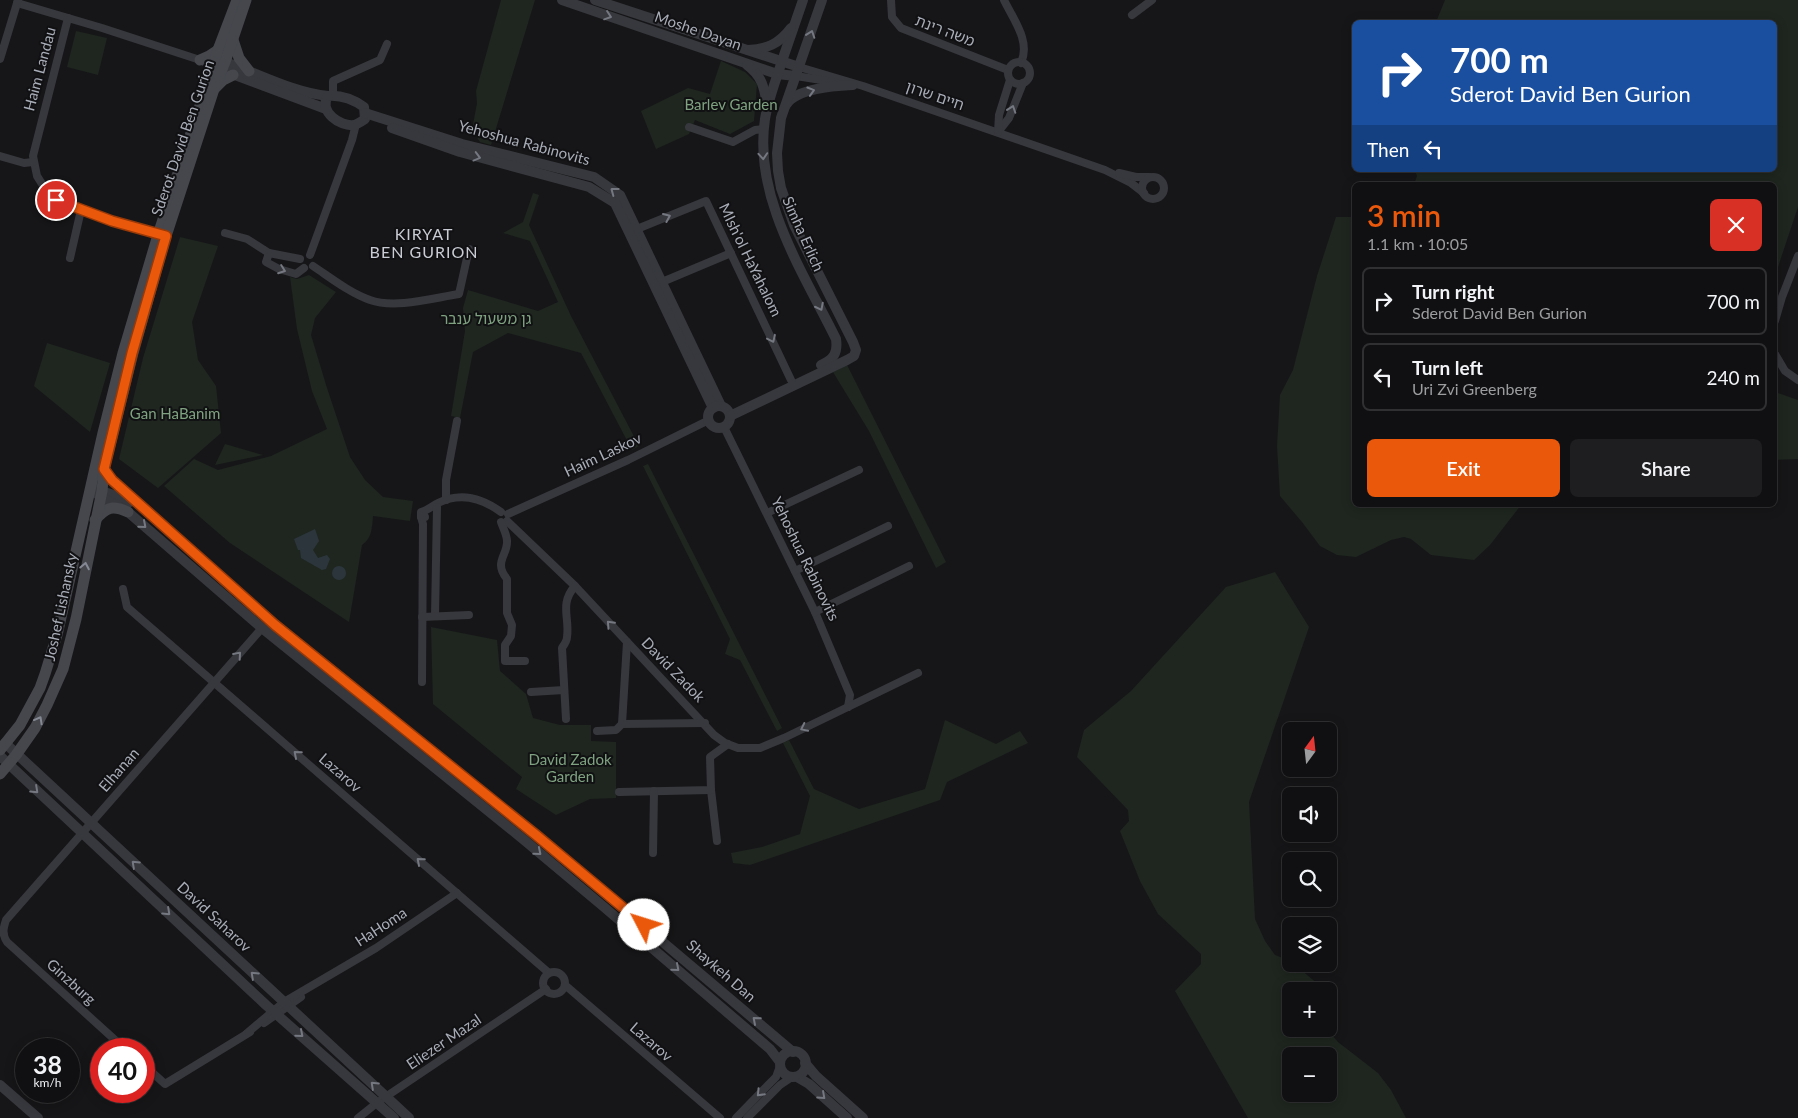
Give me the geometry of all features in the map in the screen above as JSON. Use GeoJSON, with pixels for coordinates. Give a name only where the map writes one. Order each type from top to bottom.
{"type":"FeatureCollection","features":[{"type":"Feature","properties":{"kind":"main road","name":"Sderot David Ben Gurion"},"geometry":{"type":"LineString","coordinates":[[101,494],[104,469],[162,236],[214,89],[220,66],[218,50],[237,0]]}},
{"type":"Feature","properties":{"kind":"main road","name":"Sderot David Ben Gurion"},"geometry":{"type":"LineString","coordinates":[[90,487],[124,353],[220,66],[246,0]]}},
{"type":"Feature","properties":{"kind":"main road"},"geometry":{"type":"LineString","coordinates":[[232,37],[239,58],[249,71]]}},
{"type":"Feature","properties":{"kind":"main road"},"geometry":{"type":"LineString","coordinates":[[200,60],[218,50]]}},
{"type":"Feature","properties":{"kind":"main road"},"geometry":{"type":"LineString","coordinates":[[214,89],[223,80],[233,75]]}},
{"type":"Feature","properties":{"kind":"main road","name":"Joshef Lishansky"},"geometry":{"type":"LineString","coordinates":[[2,743],[20,725],[45,674],[59,626],[90,487]]}},
{"type":"Feature","properties":{"kind":"main road","name":"Joshef Lishansky"},"geometry":{"type":"LineString","coordinates":[[0,774],[4,760],[16,755],[42,715],[63,669],[70,647],[101,494]]}},
{"type":"Feature","properties":{"kind":"main road"},"geometry":{"type":"LineString","coordinates":[[94,522],[102,512],[110,508],[118,508],[128,512]]}},
{"type":"Feature","properties":{"kind":"street","name":"Moshe Dayan"},"geometry":{"type":"LineString","coordinates":[[562,0],[777,74],[798,72]]}},
{"type":"Feature","properties":{"kind":"street","name":"Moshe Dayan"},"geometry":{"type":"LineString","coordinates":[[595,0],[782,62],[798,72]]}},
{"type":"Feature","properties":{"kind":"street","name":"Simha Erlich"},"geometry":{"type":"LineString","coordinates":[[791,380],[832,360],[837,348],[836,338],[781,228],[774,209],[763,155],[767,108],[803,0]]}},
{"type":"Feature","properties":{"kind":"street","name":"Simha Erlich"},"geometry":{"type":"LineString","coordinates":[[723,410],[852,358],[856,350],[800,239],[787,206],[778,171],[777,153],[781,118],[822,0]]}},
{"type":"Feature","properties":{"kind":"street","name":"משה רינת"},"geometry":{"type":"LineString","coordinates":[[891,0],[892,17],[901,28],[1008,70]]}},
{"type":"Feature","properties":{"kind":"street"},"geometry":{"type":"LineString","coordinates":[[1004,0],[1023,40],[1025,54],[1021,62]]}},
{"type":"Feature","properties":{"kind":"street"},"geometry":{"type":"LineString","coordinates":[[1132,15],[1152,0]]}},
{"type":"Feature","properties":{"kind":"street"},"geometry":{"type":"LineString","coordinates":[[0,59],[18,1],[68,18]]}},
{"type":"Feature","properties":{"kind":"street","name":"Haim Landau"},"geometry":{"type":"LineString","coordinates":[[33,162],[46,101],[68,18],[220,66]]}},
{"type":"Feature","properties":{"kind":"street"},"geometry":{"type":"LineString","coordinates":[[744,50],[759,49],[776,43],[785,36],[794,24]]}},
{"type":"Feature","properties":{"kind":"street"},"geometry":{"type":"LineString","coordinates":[[328,94],[328,89],[333,81],[380,60],[387,44]]}},
{"type":"Feature","properties":{"kind":"street"},"geometry":{"type":"LineString","coordinates":[[740,61],[753,70],[762,82],[767,108]]}},
{"type":"Feature","properties":{"kind":"street"},"geometry":{"type":"LineString","coordinates":[[1021,62],[1027,66],[1030,72],[1028,79],[1023,83],[1009,118],[998,132],[999,115],[1010,80],[1008,70],[1013,64],[1021,62]]}},
{"type":"Feature","properties":{"kind":"street"},"geometry":{"type":"LineString","coordinates":[[220,66],[249,71],[344,98],[358,103],[364,108],[362,119],[352,140],[310,255]]}},
{"type":"Feature","properties":{"kind":"street"},"geometry":{"type":"LineString","coordinates":[[220,66],[233,75],[287,93],[326,109]]}},
{"type":"Feature","properties":{"kind":"street","name":"חיים שרון"},"geometry":{"type":"LineString","coordinates":[[798,72],[858,85],[1105,170],[1136,177],[1151,177]]}},
{"type":"Feature","properties":{"kind":"street"},"geometry":{"type":"LineString","coordinates":[[1010,80],[1016,84],[1023,83]]}},
{"type":"Feature","properties":{"kind":"street"},"geometry":{"type":"LineString","coordinates":[[333,81],[325,100],[326,109],[332,117],[344,125],[352,140]]}},
{"type":"Feature","properties":{"kind":"street"},"geometry":{"type":"LineString","coordinates":[[781,118],[787,103],[800,95],[823,88],[858,85]]}},
{"type":"Feature","properties":{"kind":"street"},"geometry":{"type":"LineString","coordinates":[[344,125],[362,119]]}},
{"type":"Feature","properties":{"kind":"street","name":"Yehoshua Rabinovits"},"geometry":{"type":"LineString","coordinates":[[362,119],[594,177],[620,195],[633,231],[723,410]]}},
{"type":"Feature","properties":{"kind":"street"},"geometry":{"type":"LineString","coordinates":[[689,127],[733,142],[755,130],[764,129]]}},
{"type":"Feature","properties":{"kind":"street"},"geometry":{"type":"LineString","coordinates":[[0,156],[24,163],[33,162],[37,176],[56,200],[162,236]]}},
{"type":"Feature","properties":{"kind":"street","name":"חיים שרון"},"geometry":{"type":"LineString","coordinates":[[1105,170],[1131,183],[1144,193]]}},
{"type":"Feature","properties":{"kind":"street"},"geometry":{"type":"LineString","coordinates":[[1151,177],[1162,181],[1164,186],[1163,192],[1159,197],[1154,199],[1147,197],[1144,193],[1142,189],[1144,183],[1151,177]]}},
{"type":"Feature","properties":{"kind":"street","name":"MIsh'ol HaYahalom"},"geometry":{"type":"LineString","coordinates":[[633,231],[706,201],[791,380]]}},
{"type":"Feature","properties":{"kind":"street"},"geometry":{"type":"LineString","coordinates":[[70,258],[81,210]]}},
{"type":"Feature","properties":{"kind":"street","name":"Yehoshua Rabinovits"},"geometry":{"type":"LineString","coordinates":[[633,231],[662,282],[723,410]]}},
{"type":"Feature","properties":{"kind":"street"},"geometry":{"type":"LineString","coordinates":[[225,233],[247,239],[269,252],[300,259],[303,256],[310,255]]}},
{"type":"Feature","properties":{"kind":"street"},"geometry":{"type":"LineString","coordinates":[[313,266],[346,288],[370,300],[394,304],[459,294],[469,249]]}},
{"type":"Feature","properties":{"kind":"street"},"geometry":{"type":"LineString","coordinates":[[269,252],[266,262],[279,269],[296,274],[304,268],[309,269],[313,266]]}},
{"type":"Feature","properties":{"kind":"street"},"geometry":{"type":"LineString","coordinates":[[662,282],[731,253]]}},
{"type":"Feature","properties":{"kind":"street"},"geometry":{"type":"LineString","coordinates":[[310,255],[314,260],[313,266]]}},
{"type":"Feature","properties":{"kind":"street"},"geometry":{"type":"LineString","coordinates":[[1777,315],[1798,256]]}},
{"type":"Feature","properties":{"kind":"street"},"geometry":{"type":"LineString","coordinates":[[300,259],[301,266],[304,268]]}},
{"type":"Feature","properties":{"kind":"street"},"geometry":{"type":"LineString","coordinates":[[1777,357],[1785,371],[1798,380]]}},
{"type":"Feature","properties":{"kind":"street"},"geometry":{"type":"LineString","coordinates":[[723,410],[729,422],[720,428],[713,426],[709,420],[709,414],[723,410],[791,380]]}},
{"type":"Feature","properties":{"kind":"street","name":"Haim Laskov"},"geometry":{"type":"LineString","coordinates":[[503,516],[628,460],[709,420]]}},
{"type":"Feature","properties":{"kind":"street"},"geometry":{"type":"LineString","coordinates":[[446,500],[446,480],[457,421]]}},
{"type":"Feature","properties":{"kind":"street","name":"Yehoshua Rabinovits"},"geometry":{"type":"LineString","coordinates":[[724,427],[815,612],[850,695],[848,707]]}},
{"type":"Feature","properties":{"kind":"street","name":"Shaykeh Dan"},"geometry":{"type":"LineString","coordinates":[[104,469],[112,480],[275,625],[536,835],[793,1052]]}},
{"type":"Feature","properties":{"kind":"street"},"geometry":{"type":"LineString","coordinates":[[767,512],[859,470]]}},
{"type":"Feature","properties":{"kind":"street"},"geometry":{"type":"LineString","coordinates":[[90,487],[101,494],[124,498],[146,511]]}},
{"type":"Feature","properties":{"kind":"street","name":"Shaykeh Dan"},"geometry":{"type":"LineString","coordinates":[[101,494],[120,505],[262,628],[604,907],[770,1049],[780,1064]]}},
{"type":"Feature","properties":{"kind":"street","name":"David Zadok"},"geometry":{"type":"LineString","coordinates":[[423,519],[421,512],[446,500],[459,497],[488,503],[574,586],[705,723],[714,735],[728,744]]}},
{"type":"Feature","properties":{"kind":"street","name":"David Zadok"},"geometry":{"type":"LineString","coordinates":[[423,519],[437,507],[449,502],[474,502],[484,505],[503,516]]}},
{"type":"Feature","properties":{"kind":"street"},"geometry":{"type":"LineString","coordinates":[[435,616],[437,507]]}},
{"type":"Feature","properties":{"kind":"street"},"geometry":{"type":"LineString","coordinates":[[503,516],[507,542],[501,560],[502,573],[507,579],[507,613],[512,625],[511,636],[504,645],[505,661],[526,661]]}},
{"type":"Feature","properties":{"kind":"street"},"geometry":{"type":"LineString","coordinates":[[422,682],[423,519]]}},
{"type":"Feature","properties":{"kind":"street"},"geometry":{"type":"LineString","coordinates":[[795,571],[888,526]]}},
{"type":"Feature","properties":{"kind":"street"},"geometry":{"type":"LineString","coordinates":[[815,612],[909,566]]}},
{"type":"Feature","properties":{"kind":"street"},"geometry":{"type":"LineString","coordinates":[[566,719],[562,648],[568,639],[565,607],[569,593],[574,586]]}},
{"type":"Feature","properties":{"kind":"street","name":"Lazarov"},"geometry":{"type":"LineString","coordinates":[[123,589],[127,607],[549,973]]}},
{"type":"Feature","properties":{"kind":"street"},"geometry":{"type":"LineString","coordinates":[[422,617],[469,616]]}},
{"type":"Feature","properties":{"kind":"street","name":"Elhanan"},"geometry":{"type":"LineString","coordinates":[[3,932],[6,920],[262,628]]}},
{"type":"Feature","properties":{"kind":"street"},"geometry":{"type":"LineString","coordinates":[[598,731],[616,730],[622,724],[627,642]]}},
{"type":"Feature","properties":{"kind":"street"},"geometry":{"type":"LineString","coordinates":[[716,841],[710,757],[728,744],[738,748],[760,748],[918,673]]}},
{"type":"Feature","properties":{"kind":"street"},"geometry":{"type":"LineString","coordinates":[[531,692],[564,690]]}},
{"type":"Feature","properties":{"kind":"street"},"geometry":{"type":"LineString","coordinates":[[622,724],[705,723]]}},
{"type":"Feature","properties":{"kind":"street","name":"David Saharov"},"geometry":{"type":"LineString","coordinates":[[2,743],[287,1004],[382,1099],[394,1118]]}},
{"type":"Feature","properties":{"kind":"street","name":"David Saharov"},"geometry":{"type":"LineString","coordinates":[[4,760],[275,1013],[382,1099],[409,1118]]}},
{"type":"Feature","properties":{"kind":"street"},"geometry":{"type":"LineString","coordinates":[[619,792],[711,790]]}},
{"type":"Feature","properties":{"kind":"street"},"geometry":{"type":"LineString","coordinates":[[654,791],[654,853]]}},
{"type":"Feature","properties":{"kind":"street","name":"HaHoma"},"geometry":{"type":"LineString","coordinates":[[155,1075],[166,1084],[246,1034],[319,982],[376,948],[457,893]]}},
{"type":"Feature","properties":{"kind":"street","name":"Ginzburg"},"geometry":{"type":"LineString","coordinates":[[3,932],[7,942],[113,1038]]}},
{"type":"Feature","properties":{"kind":"street"},"geometry":{"type":"LineString","coordinates":[[556,972],[564,978],[564,985],[562,990],[554,993],[546,989],[543,981],[549,973],[556,972]]}},
{"type":"Feature","properties":{"kind":"street","name":"Lazarov"},"geometry":{"type":"LineString","coordinates":[[564,985],[720,1118]]}},
{"type":"Feature","properties":{"kind":"street","name":"Eliezer Mazal"},"geometry":{"type":"LineString","coordinates":[[358,1118],[382,1099],[546,989]]}},
{"type":"Feature","properties":{"kind":"street"},"geometry":{"type":"LineString","coordinates":[[736,1118],[776,1076],[785,1054],[793,1052],[801,1055],[816,1076],[863,1118]]}},
{"type":"Feature","properties":{"kind":"street"},"geometry":{"type":"LineString","coordinates":[[747,1118],[780,1085],[804,1071],[805,1063]]}},
{"type":"Feature","properties":{"kind":"street"},"geometry":{"type":"LineString","coordinates":[[780,1064],[784,1074],[809,1084],[847,1118]]}},
{"type":"Feature","properties":{"kind":"street"},"geometry":{"type":"LineString","coordinates":[[0,1085],[38,1118]]}},
{"type":"Feature","properties":{"kind":"green space"},"geometry":{"type":"Polygon","coordinates":[[[501,0],[535,0],[491,145],[480,142],[472,130],[477,103],[476,91],[501,0]]]}},
{"type":"Feature","properties":{"kind":"green space"},"geometry":{"type":"Polygon","coordinates":[[[1445,0],[1798,0],[1798,207],[1777,270],[1777,182],[1415,182],[1417,176],[1416,172],[1777,172],[1777,20],[1437,20],[1445,0]]]}},
{"type":"Feature","properties":{"kind":"green space"},"geometry":{"type":"Polygon","coordinates":[[[76,31],[107,38],[98,75],[67,67],[76,31]]]}},
{"type":"Feature","properties":{"kind":"green space","name":"Barlev Garden"},"geometry":{"type":"Polygon","coordinates":[[[721,61],[745,72],[757,84],[754,121],[730,134],[695,120],[689,134],[656,149],[641,111],[688,88],[710,94],[721,61]]]}},
{"type":"Feature","properties":{"kind":"green space","name":"גן משעול ענבר"},"geometry":{"type":"Polygon","coordinates":[[[533,193],[539,195],[529,225],[571,316],[639,446],[632,450],[581,353],[508,333],[473,352],[460,418],[451,416],[465,331],[463,308],[468,290],[538,311],[558,302],[530,241],[503,233],[523,222],[533,193]]]}},
{"type":"Feature","properties":{"kind":"green space"},"geometry":{"type":"Polygon","coordinates":[[[1336,217],[1352,217],[1352,507],[1519,507],[1490,545],[1474,560],[1431,555],[1411,539],[1404,537],[1391,540],[1356,557],[1337,555],[1320,546],[1280,496],[1277,446],[1280,395],[1293,370],[1317,276],[1336,217]]]}},
{"type":"Feature","properties":{"kind":"green space","name":"Gan HaBanim"},"geometry":{"type":"Polygon","coordinates":[[[180,237],[218,246],[192,322],[198,360],[216,386],[221,433],[158,488],[119,459],[143,358],[180,237]]]}},
{"type":"Feature","properties":{"kind":"green space"},"geometry":{"type":"Polygon","coordinates":[[[309,275],[336,292],[315,318],[311,335],[350,457],[365,480],[383,497],[413,501],[410,521],[373,516],[370,536],[362,545],[349,622],[230,543],[164,486],[194,459],[218,470],[271,456],[327,429],[312,391],[297,329],[290,277],[297,279],[309,275]]]}},
{"type":"Feature","properties":{"kind":"green space"},"geometry":{"type":"Polygon","coordinates":[[[47,343],[110,363],[90,432],[34,386],[47,343]]]}},
{"type":"Feature","properties":{"kind":"green space"},"geometry":{"type":"Polygon","coordinates":[[[847,365],[946,562],[936,568],[869,431],[833,372],[847,365]]]}},
{"type":"Feature","properties":{"kind":"green space"},"geometry":{"type":"Polygon","coordinates":[[[1777,393],[1798,400],[1798,459],[1777,460],[1777,393]]]}},
{"type":"Feature","properties":{"kind":"green space"},"geometry":{"type":"Polygon","coordinates":[[[225,444],[263,455],[215,465],[225,444]]]}},
{"type":"Feature","properties":{"kind":"green space"},"geometry":{"type":"Polygon","coordinates":[[[648,464],[782,728],[777,731],[740,660],[725,654],[730,639],[643,466],[648,464]]]}},
{"type":"Feature","properties":{"kind":"green space"},"geometry":{"type":"Polygon","coordinates":[[[1275,572],[1309,627],[1249,802],[1255,919],[1265,941],[1275,955],[1282,958],[1282,972],[1304,972],[1315,982],[1282,982],[1282,1037],[1334,1037],[1378,1073],[1391,1090],[1406,1118],[1248,1118],[1175,991],[1201,964],[1201,954],[1158,914],[1140,881],[1120,831],[1129,821],[1128,810],[1077,757],[1084,730],[1131,691],[1226,587],[1275,572]]]}},
{"type":"Feature","properties":{"kind":"green space","name":"David Zadok Garden"},"geometry":{"type":"Polygon","coordinates":[[[431,627],[497,640],[500,671],[526,694],[533,718],[560,725],[591,725],[591,741],[616,742],[616,798],[590,799],[556,815],[516,789],[522,777],[433,704],[431,627]]]}},
{"type":"Feature","properties":{"kind":"green space"},"geometry":{"type":"Polygon","coordinates":[[[945,720],[996,744],[1020,731],[1028,743],[947,782],[940,800],[750,865],[733,863],[731,853],[762,847],[800,834],[810,796],[783,743],[789,740],[814,789],[859,809],[925,789],[945,720]]]}},
{"type":"Feature","properties":{"kind":"shaded area"},"geometry":{"type":"Polygon","coordinates":[[[315,529],[319,541],[313,550],[318,558],[327,555],[330,559],[326,569],[322,570],[301,558],[300,550],[298,550],[294,539],[315,529]]]}},
{"type":"Feature","properties":{"kind":"shaded area"},"geometry":{"type":"Polygon","coordinates":[[[336,566],[342,566],[346,573],[342,580],[336,580],[332,576],[332,570],[336,566]]]}},
{"type":"Feature","properties":{"kind":"district","name":"KIRYAT BEN GURION"},"geometry":{"type":"Point","coordinates":[424,243]}},
{"type":"Feature","properties":{"kind":"route"},"geometry":{"type":"LineString","coordinates":[[56,200],[71,204],[81,210],[112,221],[166,236],[132,353],[104,469],[112,480],[275,625],[536,835],[644,925]]}}]}
